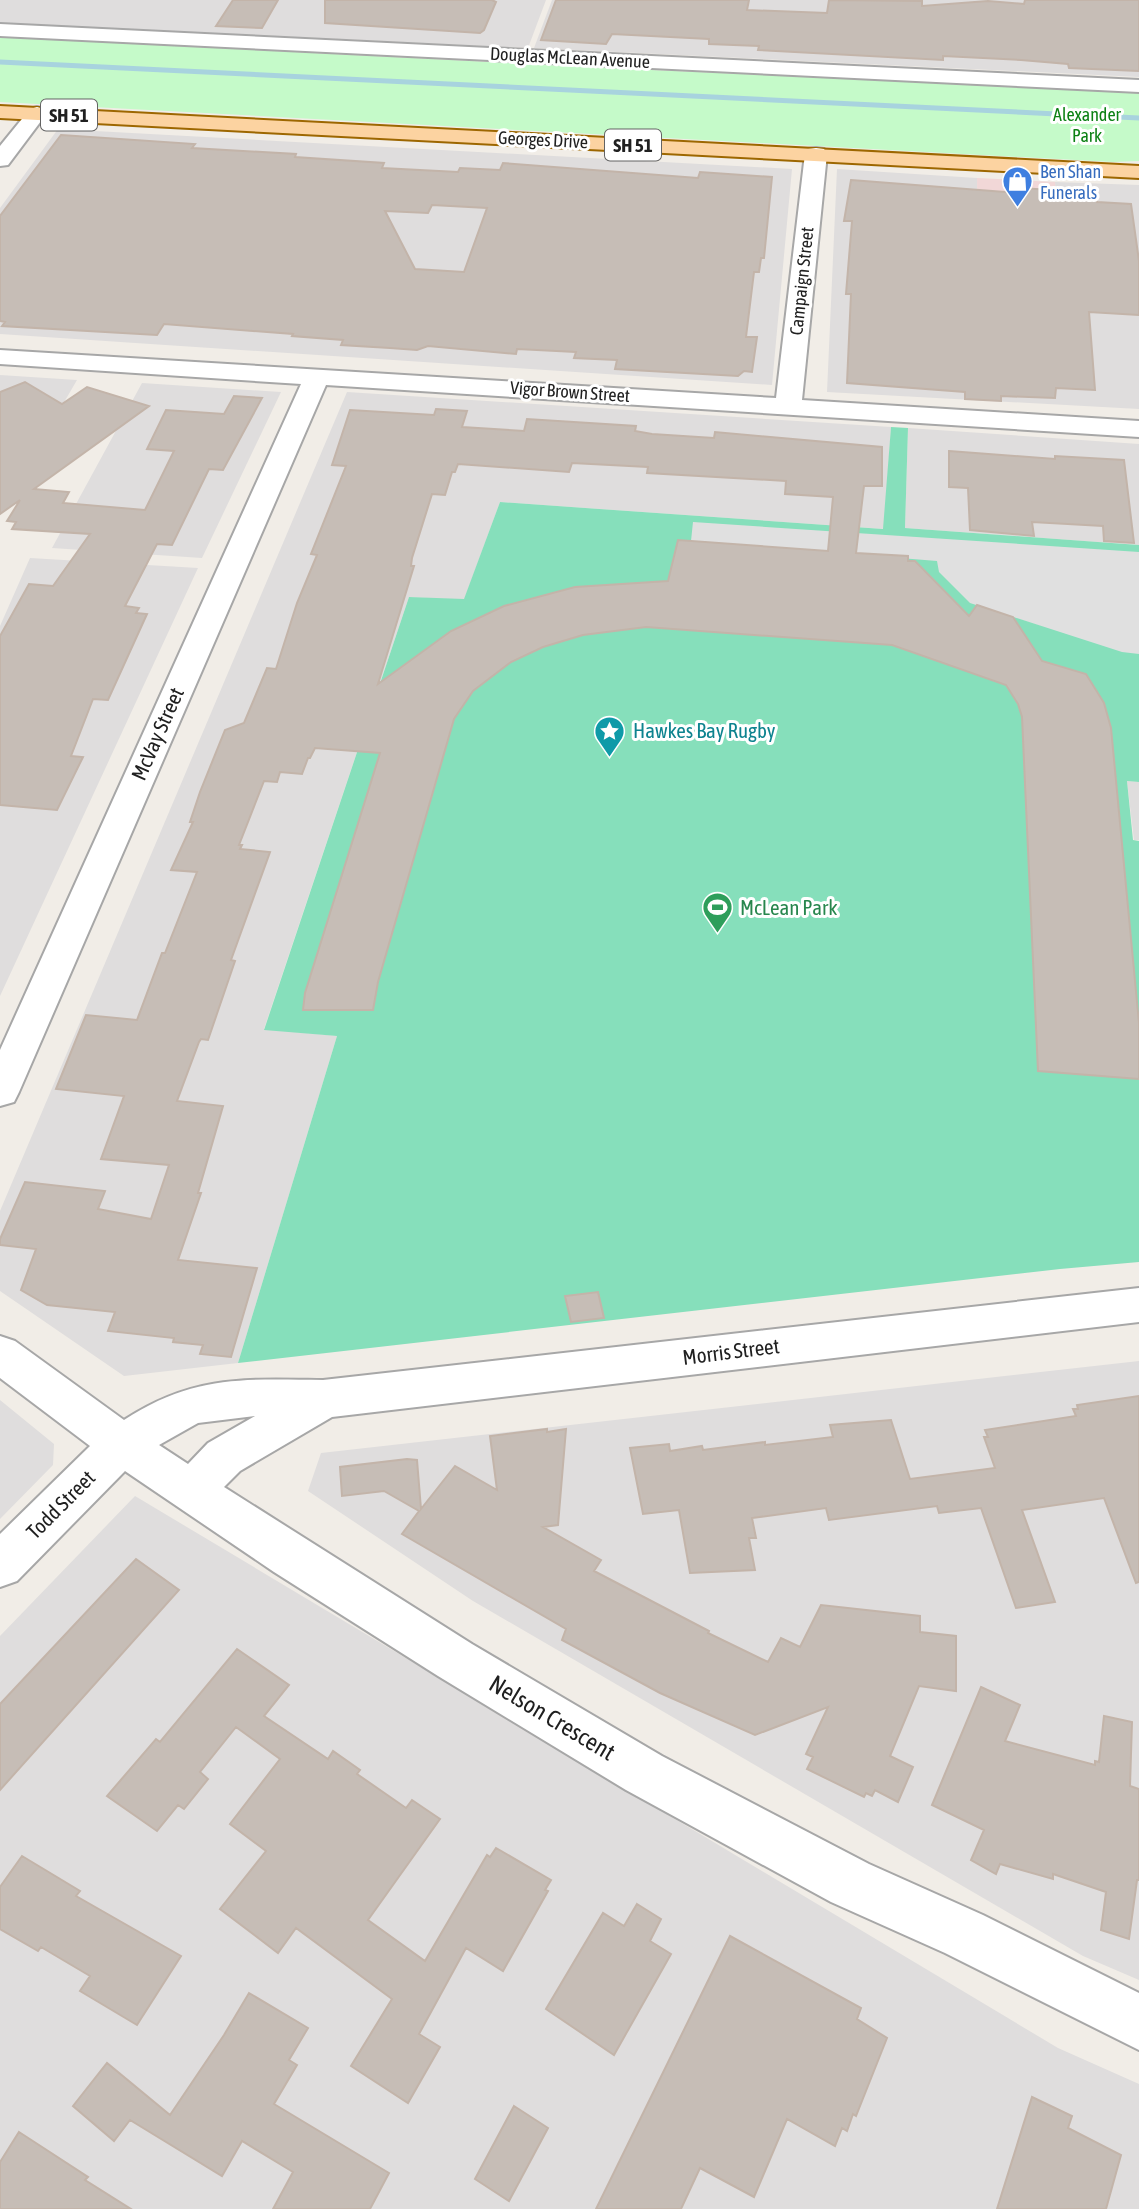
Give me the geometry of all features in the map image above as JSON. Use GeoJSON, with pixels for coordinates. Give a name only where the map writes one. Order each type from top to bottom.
{"type":"FeatureCollection","features":[{"type":"Feature","properties":{"kind":"main road","name":"Georges Drive"},"geometry":{"type":"LineString","coordinates":[[0,111],[1136,171]]}},
{"type":"Feature","properties":{"kind":"street","name":"Douglas McLean Avenue"},"geometry":{"type":"LineString","coordinates":[[0,30],[1139,86]]}},
{"type":"Feature","properties":{"kind":"street"},"geometry":{"type":"LineString","coordinates":[[0,160],[37,113]]}},
{"type":"Feature","properties":{"kind":"street","name":"Campaign Street"},"geometry":{"type":"LineString","coordinates":[[788,407],[816,154]]}},
{"type":"Feature","properties":{"kind":"street","name":"Vigor Brown Street"},"geometry":{"type":"LineString","coordinates":[[0,357],[1139,429]]}},
{"type":"Feature","properties":{"kind":"street","name":"McVay Street"},"geometry":{"type":"LineString","coordinates":[[0,1092],[317,377]]}},
{"type":"Feature","properties":{"kind":"street","name":"Morris Street"},"geometry":{"type":"LineString","coordinates":[[123,1445],[182,1409],[232,1399],[323,1399],[1139,1305]]}},
{"type":"Feature","properties":{"kind":"street","name":"Nelson Crescent"},"geometry":{"type":"LineString","coordinates":[[0,1354],[123,1445],[291,1558],[644,1773],[850,1883],[964,1934],[1139,2022]]}},
{"type":"Feature","properties":{"kind":"street","name":"Morris Street"},"geometry":{"type":"LineString","coordinates":[[192,1489],[224,1457],[323,1399]]}},
{"type":"Feature","properties":{"kind":"street","name":"Todd Street"},"geometry":{"type":"LineString","coordinates":[[0,1566],[123,1445]]}},
{"type":"Feature","properties":{"kind":"shaded area"},"geometry":{"type":"Polygon","coordinates":[[[0,0],[546,0],[528,48],[0,23],[0,0]]]}},
{"type":"Feature","properties":{"kind":"shaded area"},"geometry":{"type":"Polygon","coordinates":[[[552,0],[1139,0],[1139,77],[534,48],[552,0]]]}},
{"type":"Feature","properties":{"kind":"shaded area"},"geometry":{"type":"Polygon","coordinates":[[[58,129],[792,169],[772,385],[0,334],[0,208],[58,129]]]}},
{"type":"Feature","properties":{"kind":"shaded area"},"geometry":{"type":"Polygon","coordinates":[[[837,169],[977,178],[979,237],[1059,241],[1055,182],[1139,185],[1139,409],[827,392],[837,169]]]}},
{"type":"Feature","properties":{"kind":"shaded area","name":"Ben Shan Funerals"},"geometry":{"type":"Polygon","coordinates":[[[977,178],[1055,182],[1059,241],[978,237],[977,178]]]}},
{"type":"Feature","properties":{"kind":"shaded area"},"geometry":{"type":"Polygon","coordinates":[[[0,375],[77,380],[24,471],[0,469],[0,375]]]}},
{"type":"Feature","properties":{"kind":"shaded area"},"geometry":{"type":"Polygon","coordinates":[[[142,383],[281,392],[202,558],[52,548],[142,383]]]}},
{"type":"Feature","properties":{"kind":"shaded area"},"geometry":{"type":"Polygon","coordinates":[[[347,392],[891,427],[884,529],[500,502],[464,600],[409,597],[264,1029],[337,1036],[238,1363],[124,1376],[0,1291],[0,1211],[347,392]]]}},
{"type":"Feature","properties":{"kind":"shaded area"},"geometry":{"type":"Polygon","coordinates":[[[908,428],[1139,444],[1139,545],[905,528],[908,428]]]}},
{"type":"Feature","properties":{"kind":"shaded area"},"geometry":{"type":"Polygon","coordinates":[[[693,522],[1139,552],[1139,654],[1122,652],[970,603],[939,572],[937,561],[691,541],[693,522]]]}},
{"type":"Feature","properties":{"kind":"shaded area"},"geometry":{"type":"Polygon","coordinates":[[[30,558],[198,568],[0,996],[0,626],[30,558]]]}},
{"type":"Feature","properties":{"kind":"shaded area"},"geometry":{"type":"Polygon","coordinates":[[[1127,781],[1139,782],[1139,840],[1134,840],[1127,781]]]}},
{"type":"Feature","properties":{"kind":"shaded area"},"geometry":{"type":"Polygon","coordinates":[[[1139,1361],[1139,1980],[1083,1956],[473,1601],[308,1491],[321,1453],[1139,1361]]]}},
{"type":"Feature","properties":{"kind":"shaded area"},"geometry":{"type":"Polygon","coordinates":[[[0,1400],[54,1444],[53,1465],[0,1519],[0,1400]]]}},
{"type":"Feature","properties":{"kind":"shaded area"},"geometry":{"type":"Polygon","coordinates":[[[135,1496],[1058,2048],[1139,2084],[1139,2209],[0,2209],[0,1636],[135,1496]]]}},
{"type":"Feature","properties":{"kind":"green space","name":"Alexander Park"},"geometry":{"type":"Polygon","coordinates":[[[0,37],[1139,92],[1139,161],[1113,162],[0,102],[0,37]]]}},
{"type":"Feature","properties":{"kind":"green space","name":"McLean Park"},"geometry":{"type":"Polygon","coordinates":[[[891,427],[908,428],[905,528],[1139,545],[1139,782],[1127,781],[1133,840],[1139,841],[1139,1262],[238,1363],[337,1036],[264,1030],[409,597],[464,599],[500,502],[883,529],[891,427]]]}},
{"type":"Feature","properties":{"kind":"building"},"geometry":{"type":"Polygon","coordinates":[[[233,0],[278,0],[262,28],[216,26],[233,0]]]}},
{"type":"Feature","properties":{"kind":"building"},"geometry":{"type":"Polygon","coordinates":[[[325,0],[496,2],[484,30],[480,33],[325,23],[325,0]]]}},
{"type":"Feature","properties":{"kind":"building"},"geometry":{"type":"Polygon","coordinates":[[[556,0],[749,0],[747,10],[827,13],[829,0],[922,1],[922,6],[988,1],[1024,4],[1025,0],[1139,0],[1139,71],[1069,68],[1068,64],[1021,60],[943,56],[943,60],[758,50],[759,46],[709,44],[709,39],[612,34],[606,44],[541,40],[556,0]]]}},
{"type":"Feature","properties":{"kind":"building"},"geometry":{"type":"Polygon","coordinates":[[[61,135],[195,144],[192,148],[296,154],[295,157],[384,163],[382,168],[458,172],[460,168],[500,170],[503,163],[698,178],[700,172],[772,177],[764,258],[761,258],[759,272],[754,272],[746,337],[757,337],[752,372],[744,371],[738,376],[615,369],[617,360],[574,358],[576,352],[517,349],[516,354],[428,346],[417,350],[341,345],[343,340],[164,324],[157,335],[2,326],[5,322],[0,321],[0,216],[61,135]],[[432,205],[428,213],[385,211],[415,269],[464,272],[487,208],[432,205]]]}},
{"type":"Feature","properties":{"kind":"building"},"geometry":{"type":"Polygon","coordinates":[[[851,180],[1019,193],[1019,188],[1089,192],[1096,194],[1097,202],[1131,204],[1139,261],[1139,315],[1089,312],[1095,390],[1056,388],[1055,398],[1001,396],[1001,401],[965,399],[965,392],[847,383],[851,294],[846,294],[852,221],[844,221],[851,180]]]}},
{"type":"Feature","properties":{"kind":"building"},"geometry":{"type":"Polygon","coordinates":[[[25,382],[62,404],[87,387],[149,406],[34,489],[69,492],[63,503],[145,510],[174,451],[147,449],[166,410],[224,414],[234,396],[262,398],[223,470],[209,469],[172,545],[157,544],[125,606],[139,608],[136,613],[147,614],[108,700],[93,699],[71,756],[83,757],[57,810],[0,805],[0,636],[29,584],[53,586],[90,534],[12,529],[16,522],[7,521],[20,500],[0,514],[0,392],[25,382]]]}},
{"type":"Feature","properties":{"kind":"building"},"geometry":{"type":"Polygon","coordinates":[[[436,409],[467,411],[462,427],[524,431],[527,419],[636,426],[635,431],[652,434],[714,438],[715,432],[882,447],[882,486],[864,486],[856,553],[908,556],[908,561],[915,561],[969,616],[977,605],[1013,617],[1042,661],[1086,674],[1104,703],[1111,728],[1139,1023],[1139,1079],[1038,1071],[1022,717],[1018,704],[1006,685],[892,645],[646,627],[583,635],[543,647],[511,662],[473,691],[454,719],[378,982],[373,1010],[303,1010],[305,993],[380,753],[315,748],[302,774],[280,772],[277,782],[264,781],[239,845],[242,845],[240,849],[270,852],[231,960],[235,961],[208,1040],[201,1039],[199,1042],[177,1101],[223,1106],[198,1193],[201,1193],[178,1260],[257,1268],[231,1357],[200,1354],[203,1345],[173,1342],[174,1338],[108,1331],[115,1312],[47,1305],[21,1290],[36,1249],[0,1245],[0,1239],[25,1182],[105,1191],[98,1209],[151,1219],[169,1165],[101,1159],[124,1096],[56,1089],[86,1015],[137,1020],[197,872],[171,870],[193,822],[190,822],[200,792],[225,730],[244,723],[267,668],[276,669],[297,603],[317,555],[311,554],[346,466],[332,465],[350,410],[434,415],[436,409]],[[572,463],[569,472],[458,464],[455,472],[452,472],[445,495],[432,494],[412,558],[411,566],[414,566],[378,684],[451,631],[504,606],[575,587],[668,581],[678,540],[828,551],[833,497],[785,494],[786,481],[647,473],[648,467],[572,463]]]}},
{"type":"Feature","properties":{"kind":"building"},"geometry":{"type":"Polygon","coordinates":[[[949,451],[1055,459],[1055,456],[1124,460],[1134,543],[1104,541],[1103,526],[1032,522],[1034,536],[970,530],[968,488],[949,487],[949,451]]]}},
{"type":"Feature","properties":{"kind":"building"},"geometry":{"type":"Polygon","coordinates":[[[598,1292],[604,1318],[571,1322],[565,1296],[598,1292]]]}},
{"type":"Feature","properties":{"kind":"building"},"geometry":{"type":"Polygon","coordinates":[[[1139,1396],[1139,1582],[1136,1583],[1104,1498],[1022,1510],[1055,1602],[1016,1608],[981,1508],[939,1513],[937,1506],[829,1520],[826,1508],[752,1518],[756,1538],[749,1538],[755,1570],[690,1573],[679,1510],[643,1514],[630,1448],[669,1444],[670,1451],[702,1446],[703,1450],[765,1442],[765,1445],[833,1437],[830,1425],[891,1420],[910,1479],[995,1468],[984,1437],[988,1437],[985,1430],[1076,1416],[1073,1409],[1078,1409],[1077,1405],[1139,1396]]]}},
{"type":"Feature","properties":{"kind":"building"},"geometry":{"type":"Polygon","coordinates":[[[547,1429],[547,1432],[566,1429],[558,1525],[543,1527],[601,1560],[594,1571],[709,1631],[708,1633],[768,1662],[781,1638],[800,1647],[821,1605],[920,1616],[920,1632],[956,1636],[956,1691],[919,1686],[890,1756],[913,1767],[898,1802],[875,1790],[872,1796],[866,1793],[864,1797],[807,1769],[813,1757],[806,1754],[828,1707],[755,1735],[660,1693],[562,1640],[566,1629],[402,1534],[419,1511],[384,1491],[342,1496],[340,1467],[407,1459],[417,1460],[421,1509],[455,1466],[497,1490],[490,1436],[547,1429]]]}},
{"type":"Feature","properties":{"kind":"building"},"geometry":{"type":"Polygon","coordinates":[[[136,1559],[179,1590],[0,1790],[0,1704],[136,1559]]]}},
{"type":"Feature","properties":{"kind":"building"},"geometry":{"type":"Polygon","coordinates":[[[237,1649],[289,1685],[264,1716],[328,1759],[333,1751],[360,1770],[357,1774],[406,1808],[412,1800],[440,1819],[368,1920],[425,1961],[487,1855],[490,1857],[496,1848],[551,1880],[545,1890],[548,1891],[503,1971],[466,1948],[419,2034],[440,2047],[408,2103],[351,2066],[392,1999],[296,1928],[278,1953],[220,1909],[266,1851],[230,1824],[280,1759],[236,1727],[200,1772],[208,1779],[184,1809],[178,1805],[157,1831],[107,1796],[156,1739],[160,1742],[237,1649]]]}},
{"type":"Feature","properties":{"kind":"building"},"geometry":{"type":"Polygon","coordinates":[[[981,1687],[1020,1705],[1005,1741],[1095,1765],[1095,1761],[1099,1762],[1104,1716],[1132,1722],[1130,1786],[1139,1789],[1139,1880],[1129,1939],[1101,1930],[1106,1892],[1053,1874],[1053,1879],[1000,1864],[996,1874],[971,1860],[984,1830],[932,1805],[981,1687]]]}},
{"type":"Feature","properties":{"kind":"building"},"geometry":{"type":"Polygon","coordinates":[[[22,1856],[80,1891],[76,1896],[181,1956],[137,2025],[80,1991],[90,1976],[41,1947],[38,1951],[0,1929],[0,1887],[22,1856]]]}},
{"type":"Feature","properties":{"kind":"building"},"geometry":{"type":"Polygon","coordinates":[[[637,1904],[661,1919],[650,1941],[671,1954],[614,2055],[546,2009],[603,1913],[624,1926],[637,1904]]]}},
{"type":"Feature","properties":{"kind":"building"},"geometry":{"type":"Polygon","coordinates":[[[730,1936],[861,2008],[857,2019],[887,2038],[856,2116],[853,2114],[847,2131],[842,2128],[835,2146],[787,2119],[754,2197],[700,2168],[681,2209],[596,2209],[730,1936]]]}},
{"type":"Feature","properties":{"kind":"building"},"geometry":{"type":"Polygon","coordinates":[[[249,1993],[308,2028],[289,2060],[297,2065],[274,2104],[389,2173],[370,2209],[273,2209],[293,2172],[242,2141],[222,2176],[130,2120],[114,2141],[73,2106],[107,2063],[170,2115],[249,1993]]]}},
{"type":"Feature","properties":{"kind":"building"},"geometry":{"type":"Polygon","coordinates":[[[1032,2097],[1072,2116],[1068,2128],[1121,2155],[1106,2209],[997,2209],[1032,2097]]]}},
{"type":"Feature","properties":{"kind":"building"},"geometry":{"type":"Polygon","coordinates":[[[514,2106],[548,2128],[509,2201],[475,2179],[514,2106]]]}},
{"type":"Feature","properties":{"kind":"building"},"geometry":{"type":"Polygon","coordinates":[[[19,2132],[88,2177],[85,2180],[131,2209],[0,2209],[0,2162],[19,2132]]]}},
{"type":"Feature","properties":{"kind":"waterway"},"geometry":{"type":"LineString","coordinates":[[0,62],[1139,118]]}},
{"type":"Feature","properties":{"kind":"place","name":"Ben Shan Funerals"},"geometry":{"type":"Point","coordinates":[1017,209]}},
{"type":"Feature","properties":{"kind":"place","name":"Hawkes Bay Rugby"},"geometry":{"type":"Point","coordinates":[610,758]}},
{"type":"Feature","properties":{"kind":"place","name":"McLean Park"},"geometry":{"type":"Point","coordinates":[717,935]}}]}
